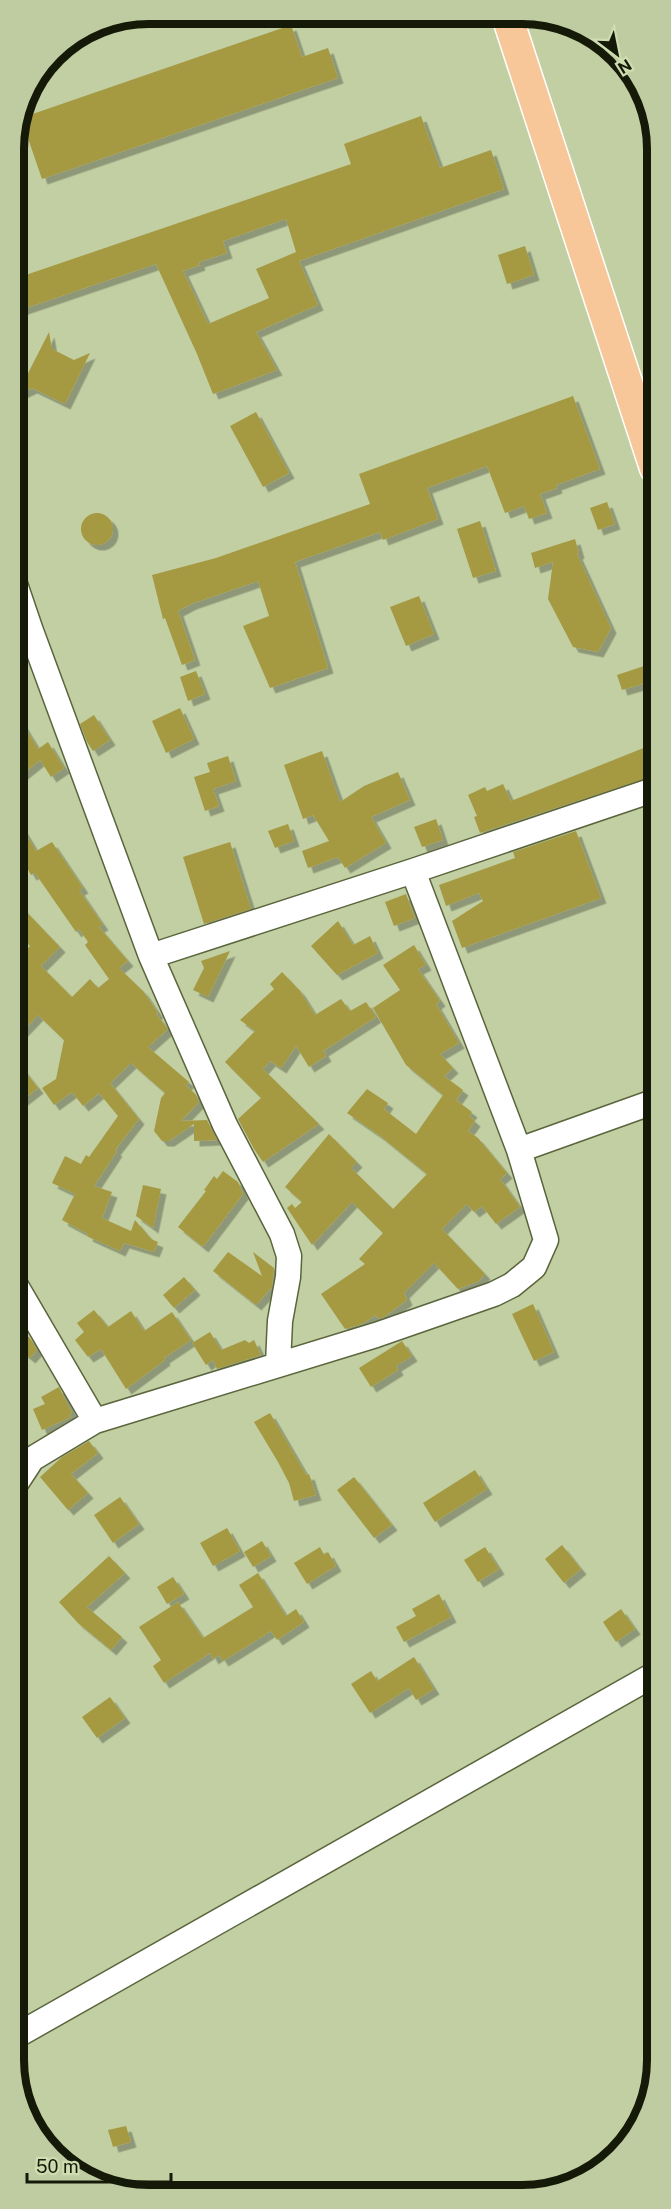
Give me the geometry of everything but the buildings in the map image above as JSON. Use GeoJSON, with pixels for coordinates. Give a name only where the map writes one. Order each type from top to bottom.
{"type":"FeatureCollection","features":[{"type":"Feature","properties":{"kind":"main road"},"geometry":{"type":"LineString","coordinates":[[510,24],[646,408]]}},
{"type":"Feature","properties":{"kind":"street"},"geometry":{"type":"LineString","coordinates":[[24,639],[150,956],[225,1125],[282,1234],[289,1256],[288,1277],[280,1321],[278,1364]]}},
{"type":"Feature","properties":{"kind":"street"},"geometry":{"type":"LineString","coordinates":[[150,956],[413,872],[647,792]]}},
{"type":"Feature","properties":{"kind":"street"},"geometry":{"type":"LineString","coordinates":[[24,1471],[32,1459],[95,1421],[376,1335],[494,1294],[512,1285],[534,1267],[546,1240],[519,1150],[413,872]]}},
{"type":"Feature","properties":{"kind":"street"},"geometry":{"type":"LineString","coordinates":[[519,1150],[647,1104]]}},
{"type":"Feature","properties":{"kind":"street"},"geometry":{"type":"LineString","coordinates":[[24,1299],[95,1421]]}},
{"type":"Feature","properties":{"kind":"street"},"geometry":{"type":"LineString","coordinates":[[24,2031],[647,1679]]}}]}
